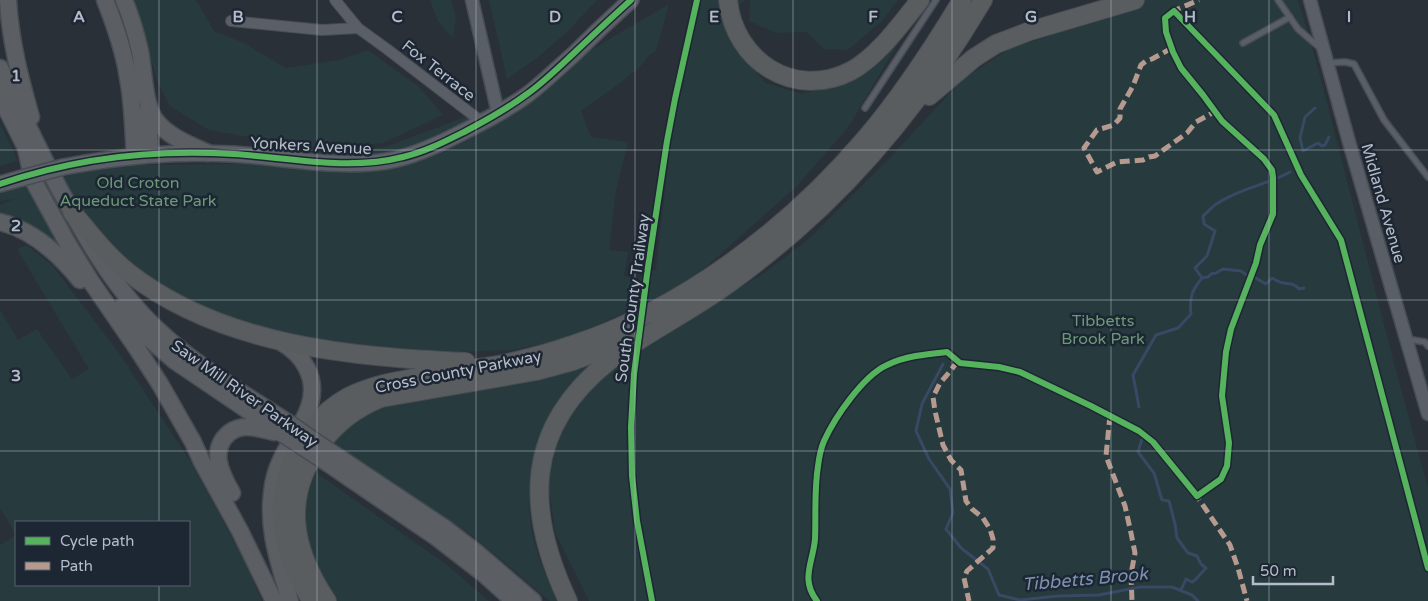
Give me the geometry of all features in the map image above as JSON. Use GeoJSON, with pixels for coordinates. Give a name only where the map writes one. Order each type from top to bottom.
{"type":"FeatureCollection","features":[{"type":"Feature","properties":{"kind":"highway"},"geometry":{"type":"LineString","coordinates":[[8,0],[16,61],[42,155]]}},
{"type":"Feature","properties":{"kind":"highway"},"geometry":{"type":"LineString","coordinates":[[105,0],[126,66],[143,155]]}},
{"type":"Feature","properties":{"kind":"highway"},"geometry":{"type":"LineString","coordinates":[[124,0],[136,35],[150,110],[154,118],[160,125],[180,139],[208,153]]}},
{"type":"Feature","properties":{"kind":"highway"},"geometry":{"type":"LineString","coordinates":[[728,0],[730,16],[737,34],[752,56],[782,75],[804,80],[815,80],[838,76],[861,64],[882,44],[920,0]]}},
{"type":"Feature","properties":{"kind":"highway","name":"Cross County Parkway"},"geometry":{"type":"LineString","coordinates":[[312,601],[299,581],[285,542],[282,521],[283,490],[288,470],[296,451],[307,433],[331,409],[347,398],[365,390],[403,380],[504,364],[574,345],[632,321],[697,285],[745,251],[806,200],[865,140],[903,90],[962,0]]}},
{"type":"Feature","properties":{"kind":"highway"},"geometry":{"type":"LineString","coordinates":[[568,601],[545,542],[540,515],[539,494],[540,472],[547,443],[559,417],[571,399],[586,382],[621,352],[725,286],[793,233],[852,178],[901,121],[936,74],[983,0]]}},
{"type":"Feature","properties":{"kind":"highway"},"geometry":{"type":"LineString","coordinates":[[901,121],[967,63],[996,44],[1030,31],[1135,0]]}},
{"type":"Feature","properties":{"kind":"highway","name":"Saw Mill River Parkway"},"geometry":{"type":"LineString","coordinates":[[0,68],[42,155],[88,241],[109,274],[132,304],[159,332],[286,429]]}},
{"type":"Feature","properties":{"kind":"highway"},"geometry":{"type":"LineString","coordinates":[[143,155],[146,90]]}},
{"type":"Feature","properties":{"kind":"highway","name":"Saw Mill River Parkway"},"geometry":{"type":"LineString","coordinates":[[0,96],[81,251],[108,293],[132,322],[160,349],[175,361],[446,529],[533,601]]}},
{"type":"Feature","properties":{"kind":"highway"},"geometry":{"type":"LineString","coordinates":[[26,148],[33,180],[68,244],[156,377],[248,546],[274,601]]}},
{"type":"Feature","properties":{"kind":"highway"},"geometry":{"type":"LineString","coordinates":[[72,212],[119,265],[153,291],[182,307],[211,319],[277,340],[334,351],[432,361],[504,364]]}},
{"type":"Feature","properties":{"kind":"highway"},"geometry":{"type":"LineString","coordinates":[[0,222],[31,235],[52,250],[68,265],[202,462]]}},
{"type":"Feature","properties":{"kind":"highway"},"geometry":{"type":"LineString","coordinates":[[327,601],[310,575],[300,548],[296,520],[296,503],[300,485],[311,459],[326,438],[344,419],[358,408],[381,398],[536,371],[573,361],[627,341],[675,318]]}},
{"type":"Feature","properties":{"kind":"highway"},"geometry":{"type":"LineString","coordinates":[[277,340],[293,350],[304,362],[310,374],[312,384],[309,408],[280,462],[272,493],[271,518],[274,546],[290,601]]}},
{"type":"Feature","properties":{"kind":"highway"},"geometry":{"type":"LineString","coordinates":[[285,601],[225,480],[218,454],[219,446],[223,439],[239,428],[286,429]]}},
{"type":"Feature","properties":{"kind":"highway","name":"Saw Mill River Parkway"},"geometry":{"type":"LineString","coordinates":[[326,455],[484,574],[514,601]]}},
{"type":"Feature","properties":{"kind":"main road","name":"Yonkers Avenue"},"geometry":{"type":"LineString","coordinates":[[0,184],[63,167],[143,155],[208,153],[349,163],[386,161],[422,151],[482,122],[529,93],[630,0]]}},
{"type":"Feature","properties":{"kind":"street","name":"Fox Terrace"},"geometry":{"type":"LineString","coordinates":[[335,0],[358,28],[482,122]]}},
{"type":"Feature","properties":{"kind":"street"},"geometry":{"type":"LineString","coordinates":[[472,0],[498,113]]}},
{"type":"Feature","properties":{"kind":"street","name":"Midland Avenue"},"geometry":{"type":"LineString","coordinates":[[1310,0],[1428,414]]}},
{"type":"Feature","properties":{"kind":"street"},"geometry":{"type":"LineString","coordinates":[[231,21],[322,30],[358,28]]}},
{"type":"Feature","properties":{"kind":"lane"},"geometry":{"type":"LineString","coordinates":[[866,108],[936,0]]}},
{"type":"Feature","properties":{"kind":"lane"},"geometry":{"type":"LineString","coordinates":[[1278,0],[1298,28],[1326,58],[1354,64],[1384,120],[1428,177]]}},
{"type":"Feature","properties":{"kind":"lane"},"geometry":{"type":"LineString","coordinates":[[1243,43],[1290,17]]}},
{"type":"Feature","properties":{"kind":"lane"},"geometry":{"type":"LineString","coordinates":[[1406,339],[1425,342],[1428,346]]}},
{"type":"Feature","properties":{"kind":"green space"},"geometry":{"type":"Polygon","coordinates":[[[134,0],[196,0],[214,31],[244,43],[286,68],[340,60],[368,50],[419,87],[443,115],[383,143],[318,149],[209,130],[170,106],[157,81],[134,0]]]}},
{"type":"Feature","properties":{"kind":"green space"},"geometry":{"type":"Polygon","coordinates":[[[430,0],[451,0],[456,18],[453,38],[438,21],[430,0]]]}},
{"type":"Feature","properties":{"kind":"green space"},"geometry":{"type":"Polygon","coordinates":[[[489,0],[597,0],[568,31],[536,59],[507,79],[489,0]]]}},
{"type":"Feature","properties":{"kind":"green space","name":"Old Croton Aqueduct State Park"},"geometry":{"type":"Polygon","coordinates":[[[701,0],[746,0],[725,12],[733,41],[765,83],[802,94],[857,78],[898,43],[849,126],[798,185],[706,267],[662,297],[562,340],[512,350],[436,353],[351,349],[272,333],[196,308],[143,278],[92,228],[81,209],[43,203],[89,288],[0,216],[0,205],[14,199],[0,201],[0,180],[56,166],[229,164],[385,147],[498,105],[669,4],[656,51],[648,56],[629,76],[581,111],[591,137],[628,142],[616,191],[609,250],[628,252],[624,276],[639,279],[656,269],[669,155],[701,0]]]}},
{"type":"Feature","properties":{"kind":"green space"},"geometry":{"type":"Polygon","coordinates":[[[750,0],[898,0],[882,21],[848,50],[824,49],[807,32],[776,33],[749,21],[750,0]]]}},
{"type":"Feature","properties":{"kind":"green space","name":"Tibbetts Brook Park"},"geometry":{"type":"Polygon","coordinates":[[[1112,0],[1298,0],[1318,68],[1428,488],[1428,601],[589,601],[555,532],[545,460],[570,408],[591,386],[648,344],[763,274],[810,238],[884,164],[962,80],[1007,50],[1112,15],[1112,0]]]}},
{"type":"Feature","properties":{"kind":"green space"},"geometry":{"type":"Polygon","coordinates":[[[0,123],[18,161],[0,166],[0,123]]]}},
{"type":"Feature","properties":{"kind":"green space"},"geometry":{"type":"Polygon","coordinates":[[[27,245],[52,265],[119,353],[192,464],[245,562],[262,601],[0,601],[0,545],[15,536],[15,586],[190,586],[190,521],[15,521],[15,533],[0,508],[0,310],[18,340],[37,329],[72,379],[89,369],[17,249],[27,245]]]}},
{"type":"Feature","properties":{"kind":"green space"},"geometry":{"type":"Polygon","coordinates":[[[594,360],[577,377],[552,409],[539,440],[531,471],[529,503],[533,536],[540,561],[557,601],[550,601],[474,537],[330,441],[338,429],[384,401],[594,360]]]}},
{"type":"Feature","properties":{"kind":"green space"},"geometry":{"type":"Polygon","coordinates":[[[315,472],[447,565],[489,601],[332,601],[305,538],[306,501],[315,472]]]}},
{"type":"Feature","properties":{"kind":"waterway"},"geometry":{"type":"LineString","coordinates":[[1315,108],[1305,117],[1300,138],[1303,151],[1318,143],[1322,146],[1325,145],[1329,137]]}},
{"type":"Feature","properties":{"kind":"waterway"},"geometry":{"type":"LineString","coordinates":[[1139,407],[1133,375],[1156,335],[1178,328],[1191,314],[1190,303],[1192,294],[1202,278],[1195,268],[1207,256],[1215,231],[1204,224],[1203,216],[1226,198],[1290,172]]}},
{"type":"Feature","properties":{"kind":"waterway"},"geometry":{"type":"LineString","coordinates":[[1202,278],[1223,269],[1241,271],[1266,284],[1272,278],[1294,285],[1299,289],[1304,288]]}},
{"type":"Feature","properties":{"kind":"waterway","name":"Tibbetts Brook"},"geometry":{"type":"LineString","coordinates":[[943,364],[922,404],[916,431],[929,459],[950,489],[953,513],[946,529],[961,548],[988,569],[999,595],[1020,600],[1058,596],[1099,595],[1140,587],[1172,587],[1192,595],[1198,601]]}},
{"type":"Feature","properties":{"kind":"waterway"},"geometry":{"type":"LineString","coordinates":[[1142,439],[1138,452],[1154,473],[1162,500],[1169,501],[1177,538],[1188,553],[1197,556],[1201,564],[1206,568],[1192,582],[1186,579],[1181,590]]}},
{"type":"Feature","properties":{"kind":"marked path"},"geometry":{"type":"LineString","coordinates":[[1171,12],[1199,0]]}},
{"type":"Feature","properties":{"kind":"marked path"},"geometry":{"type":"LineString","coordinates":[[1172,48],[1141,65],[1133,86],[1120,109],[1120,118],[1114,125],[1097,130],[1084,148],[1097,172],[1117,162],[1143,160],[1155,156],[1187,133],[1196,122],[1214,112]]}},
{"type":"Feature","properties":{"kind":"marked path"},"geometry":{"type":"LineString","coordinates":[[958,361],[940,383],[933,397],[935,411],[943,445],[951,460],[961,470],[966,501],[983,518],[990,529],[993,539],[993,548],[967,571],[964,578],[969,601]]}},
{"type":"Feature","properties":{"kind":"marked path"},"geometry":{"type":"LineString","coordinates":[[1110,415],[1106,456],[1125,506],[1135,553],[1131,574],[1132,601]]}},
{"type":"Feature","properties":{"kind":"marked path"},"geometry":{"type":"LineString","coordinates":[[1194,492],[1230,545],[1247,601]]}},
{"type":"Feature","properties":{"kind":"cycle path"},"geometry":{"type":"LineString","coordinates":[[0,184],[57,168],[116,157],[145,154],[234,154],[341,163],[383,161],[411,155],[466,131],[520,99],[551,75],[631,0]]}},
{"type":"Feature","properties":{"kind":"cycle path","name":"South County Trailway"},"geometry":{"type":"LineString","coordinates":[[652,601],[637,521],[632,476],[631,427],[634,374],[667,141],[697,0]]}},
{"type":"Feature","properties":{"kind":"cycle path"},"geometry":{"type":"LineString","coordinates":[[817,601],[812,593],[808,578],[814,548],[817,475],[823,444],[835,421],[859,388],[878,370],[901,359],[947,352],[960,363],[999,367],[1020,372],[1139,431],[1153,442],[1197,496],[1221,479],[1227,466],[1229,443],[1222,396],[1226,352],[1231,329],[1256,263],[1260,245],[1273,214],[1273,177],[1272,170],[1264,159],[1222,121],[1181,68],[1166,32],[1165,18],[1174,11],[1274,115],[1301,175],[1341,240],[1428,568]]}}]}
